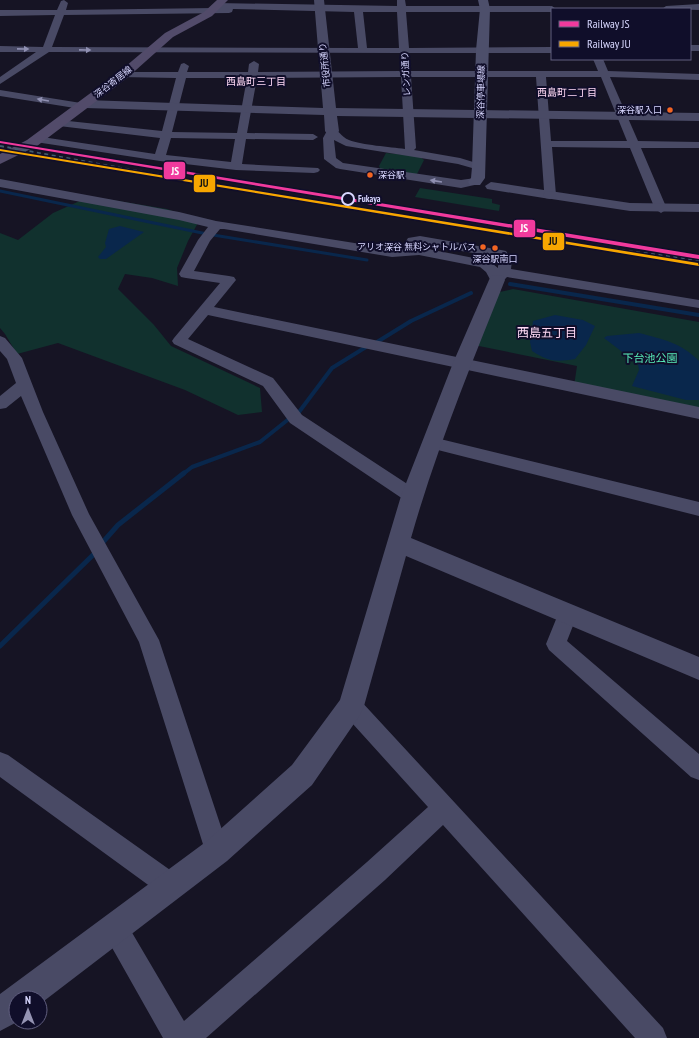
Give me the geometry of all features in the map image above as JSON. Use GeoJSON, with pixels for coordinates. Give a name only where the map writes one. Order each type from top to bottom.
{"type":"FeatureCollection","features":[{"type":"Feature","properties":{"kind":"main road","name":"深谷停車場線"},"geometry":{"type":"LineString","coordinates":[[475,182],[478,178],[479,167],[484,4]]}},
{"type":"Feature","properties":{"kind":"main road","name":"深谷寄居線"},"geometry":{"type":"LineString","coordinates":[[0,160],[18,151],[59,123],[123,75],[156,43],[217,6]]}},
{"type":"Feature","properties":{"kind":"street"},"geometry":{"type":"LineString","coordinates":[[0,81],[48,45],[65,0]]}},
{"type":"Feature","properties":{"kind":"street"},"geometry":{"type":"LineString","coordinates":[[0,13],[319,4],[358,9],[402,4],[484,4],[551,9]]}},
{"type":"Feature","properties":{"kind":"street","name":"市役所通り"},"geometry":{"type":"LineString","coordinates":[[319,4],[332,131]]}},
{"type":"Feature","properties":{"kind":"street","name":"レンガ通り"},"geometry":{"type":"LineString","coordinates":[[402,4],[410,148]]}},
{"type":"Feature","properties":{"kind":"street"},"geometry":{"type":"LineString","coordinates":[[682,8],[699,7]]}},
{"type":"Feature","properties":{"kind":"street"},"geometry":{"type":"LineString","coordinates":[[358,9],[363,50]]}},
{"type":"Feature","properties":{"kind":"street"},"geometry":{"type":"LineString","coordinates":[[17,41],[48,45],[80,40]]}},
{"type":"Feature","properties":{"kind":"street"},"geometry":{"type":"LineString","coordinates":[[0,49],[48,45],[156,43],[188,51],[223,56],[256,51],[551,50]]}},
{"type":"Feature","properties":{"kind":"street"},"geometry":{"type":"LineString","coordinates":[[160,158],[188,51]]}},
{"type":"Feature","properties":{"kind":"street"},"geometry":{"type":"LineString","coordinates":[[236,167],[256,51]]}},
{"type":"Feature","properties":{"kind":"street"},"geometry":{"type":"LineString","coordinates":[[598,60],[661,209]]}},
{"type":"Feature","properties":{"kind":"street"},"geometry":{"type":"LineString","coordinates":[[6,67],[20,67]]}},
{"type":"Feature","properties":{"kind":"street"},"geometry":{"type":"LineString","coordinates":[[123,75],[604,75],[699,77]]}},
{"type":"Feature","properties":{"kind":"street"},"geometry":{"type":"LineString","coordinates":[[541,75],[550,195]]}},
{"type":"Feature","properties":{"kind":"street"},"geometry":{"type":"LineString","coordinates":[[0,93],[83,105],[480,115],[699,117]]}},
{"type":"Feature","properties":{"kind":"street"},"geometry":{"type":"LineString","coordinates":[[59,123],[165,135],[313,137]]}},
{"type":"Feature","properties":{"kind":"street"},"geometry":{"type":"LineString","coordinates":[[475,182],[460,184],[340,166],[333,162],[329,153],[328,138],[332,131],[342,141],[358,146],[460,161],[479,167]]}},
{"type":"Feature","properties":{"kind":"street"},"geometry":{"type":"LineString","coordinates":[[42,140],[160,158],[236,167],[314,170]]}},
{"type":"Feature","properties":{"kind":"street"},"geometry":{"type":"LineString","coordinates":[[547,144],[633,145],[695,148]]}},
{"type":"Feature","properties":{"kind":"street"},"geometry":{"type":"LineString","coordinates":[[329,153],[338,147],[358,146]]}},
{"type":"Feature","properties":{"kind":"street"},"geometry":{"type":"LineString","coordinates":[[460,161],[472,157],[479,150]]}},
{"type":"Feature","properties":{"kind":"street"},"geometry":{"type":"LineString","coordinates":[[0,183],[179,216],[215,226],[224,225],[392,253],[413,248],[495,276],[699,304]]}},
{"type":"Feature","properties":{"kind":"street"},"geometry":{"type":"LineString","coordinates":[[491,186],[630,207],[661,209],[699,208]]}},
{"type":"Feature","properties":{"kind":"street"},"geometry":{"type":"LineString","coordinates":[[215,226],[204,240],[186,274],[229,280],[206,310],[179,341],[268,382],[296,419],[412,496]]}},
{"type":"Feature","properties":{"kind":"street"},"geometry":{"type":"LineString","coordinates":[[32,990],[217,851],[302,775],[351,706],[412,496],[495,276],[505,260],[501,254],[420,240],[413,248]]}},
{"type":"Feature","properties":{"kind":"street"},"geometry":{"type":"LineString","coordinates":[[495,276],[492,262],[501,254]]}},
{"type":"Feature","properties":{"kind":"street"},"geometry":{"type":"LineString","coordinates":[[206,310],[699,413]]}},
{"type":"Feature","properties":{"kind":"street"},"geometry":{"type":"LineString","coordinates":[[0,341],[14,358],[24,385],[81,515],[149,640],[217,851]]}},
{"type":"Feature","properties":{"kind":"street"},"geometry":{"type":"LineString","coordinates":[[0,404],[24,385]]}},
{"type":"Feature","properties":{"kind":"street"},"geometry":{"type":"LineString","coordinates":[[432,443],[699,509]]}},
{"type":"Feature","properties":{"kind":"street"},"geometry":{"type":"LineString","coordinates":[[399,543],[568,614],[698,663]]}},
{"type":"Feature","properties":{"kind":"street"},"geometry":{"type":"LineString","coordinates":[[568,614],[556,644],[699,769]]}},
{"type":"Feature","properties":{"kind":"street"},"geometry":{"type":"LineString","coordinates":[[351,706],[653,1038]]}},
{"type":"Feature","properties":{"kind":"street"},"geometry":{"type":"LineString","coordinates":[[0,763],[171,886]]}},
{"type":"Feature","properties":{"kind":"street"},"geometry":{"type":"LineString","coordinates":[[185,1038],[376,871],[444,808]]}},
{"type":"Feature","properties":{"kind":"street"},"geometry":{"type":"LineString","coordinates":[[115,928],[178,1038]]}},
{"type":"Feature","properties":{"kind":"green space"},"geometry":{"type":"Polygon","coordinates":[[[386,153],[419,156],[424,160],[416,176],[381,170],[379,166],[386,153]]]}},
{"type":"Feature","properties":{"kind":"green space"},"geometry":{"type":"Polygon","coordinates":[[[420,188],[492,199],[492,203],[500,205],[499,211],[415,197],[420,188]]]}},
{"type":"Feature","properties":{"kind":"green space"},"geometry":{"type":"Polygon","coordinates":[[[106,199],[167,209],[199,221],[188,241],[177,268],[178,286],[152,278],[125,274],[118,289],[154,325],[171,346],[260,388],[262,412],[238,415],[185,390],[58,343],[17,354],[0,328],[0,233],[18,240],[53,213],[82,200],[106,199]]]}},
{"type":"Feature","properties":{"kind":"green space","name":"下台池公園"},"geometry":{"type":"Polygon","coordinates":[[[513,289],[699,322],[699,413],[574,386],[577,366],[469,344],[491,294],[513,289]]]}},
{"type":"Feature","properties":{"kind":"water"},"geometry":{"type":"Polygon","coordinates":[[[120,226],[144,232],[106,259],[100,259],[98,257],[106,247],[105,243],[109,229],[120,226]]]}},
{"type":"Feature","properties":{"kind":"water"},"geometry":{"type":"Polygon","coordinates":[[[555,315],[583,320],[595,326],[586,345],[575,359],[563,361],[553,360],[532,351],[530,342],[533,321],[555,315]]]}},
{"type":"Feature","properties":{"kind":"water"},"geometry":{"type":"Polygon","coordinates":[[[639,333],[671,342],[686,350],[699,361],[699,400],[686,400],[632,386],[639,370],[638,364],[604,338],[607,336],[639,333]]]}},
{"type":"Feature","properties":{"kind":"waterway"},"geometry":{"type":"LineString","coordinates":[[0,191],[207,234],[367,260]]}},
{"type":"Feature","properties":{"kind":"waterway"},"geometry":{"type":"LineString","coordinates":[[510,284],[699,315]]}},
{"type":"Feature","properties":{"kind":"waterway"},"geometry":{"type":"LineString","coordinates":[[377,342],[411,321],[471,293]]}},
{"type":"Feature","properties":{"kind":"waterway"},"geometry":{"type":"LineString","coordinates":[[299,412],[332,368],[366,347]]}},
{"type":"Feature","properties":{"kind":"waterway"},"geometry":{"type":"LineString","coordinates":[[183,474],[192,467],[260,442],[290,418]]}},
{"type":"Feature","properties":{"kind":"waterway"},"geometry":{"type":"LineString","coordinates":[[103,542],[118,525],[184,473]]}},
{"type":"Feature","properties":{"kind":"waterway"},"geometry":{"type":"LineString","coordinates":[[0,646],[95,553]]}},
{"type":"Feature","properties":{"kind":"railway"},"geometry":{"type":"LineString","coordinates":[[0,146],[436,223],[611,249],[699,260]]}},
{"type":"Feature","properties":{"kind":"rail line","name":"JS"},"geometry":{"type":"LineString","coordinates":[[0,142],[699,257]]}},
{"type":"Feature","properties":{"kind":"rail line","name":"JU"},"geometry":{"type":"LineString","coordinates":[[0,150],[698,265]]}},
{"type":"Feature","properties":{"kind":"place","name":"深谷駅入口"},"geometry":{"type":"Point","coordinates":[670,110]}},
{"type":"Feature","properties":{"kind":"place","name":"深谷駅"},"geometry":{"type":"Point","coordinates":[370,175]}},
{"type":"Feature","properties":{"kind":"place","name":"Fukaya"},"geometry":{"type":"Point","coordinates":[348,199]}},
{"type":"Feature","properties":{"kind":"place","name":"アリオ深谷 無料シャトルバス"},"geometry":{"type":"Point","coordinates":[483,247]}},
{"type":"Feature","properties":{"kind":"place","name":"深谷駅南口"},"geometry":{"type":"Point","coordinates":[495,248]}},
{"type":"Feature","properties":{"kind":"district","name":"西島町三丁目"},"geometry":{"type":"Point","coordinates":[256,81]}},
{"type":"Feature","properties":{"kind":"district","name":"西島町二丁目"},"geometry":{"type":"Point","coordinates":[567,92]}},
{"type":"Feature","properties":{"kind":"district","name":"西島五丁目"},"geometry":{"type":"Point","coordinates":[547,333]}}]}
